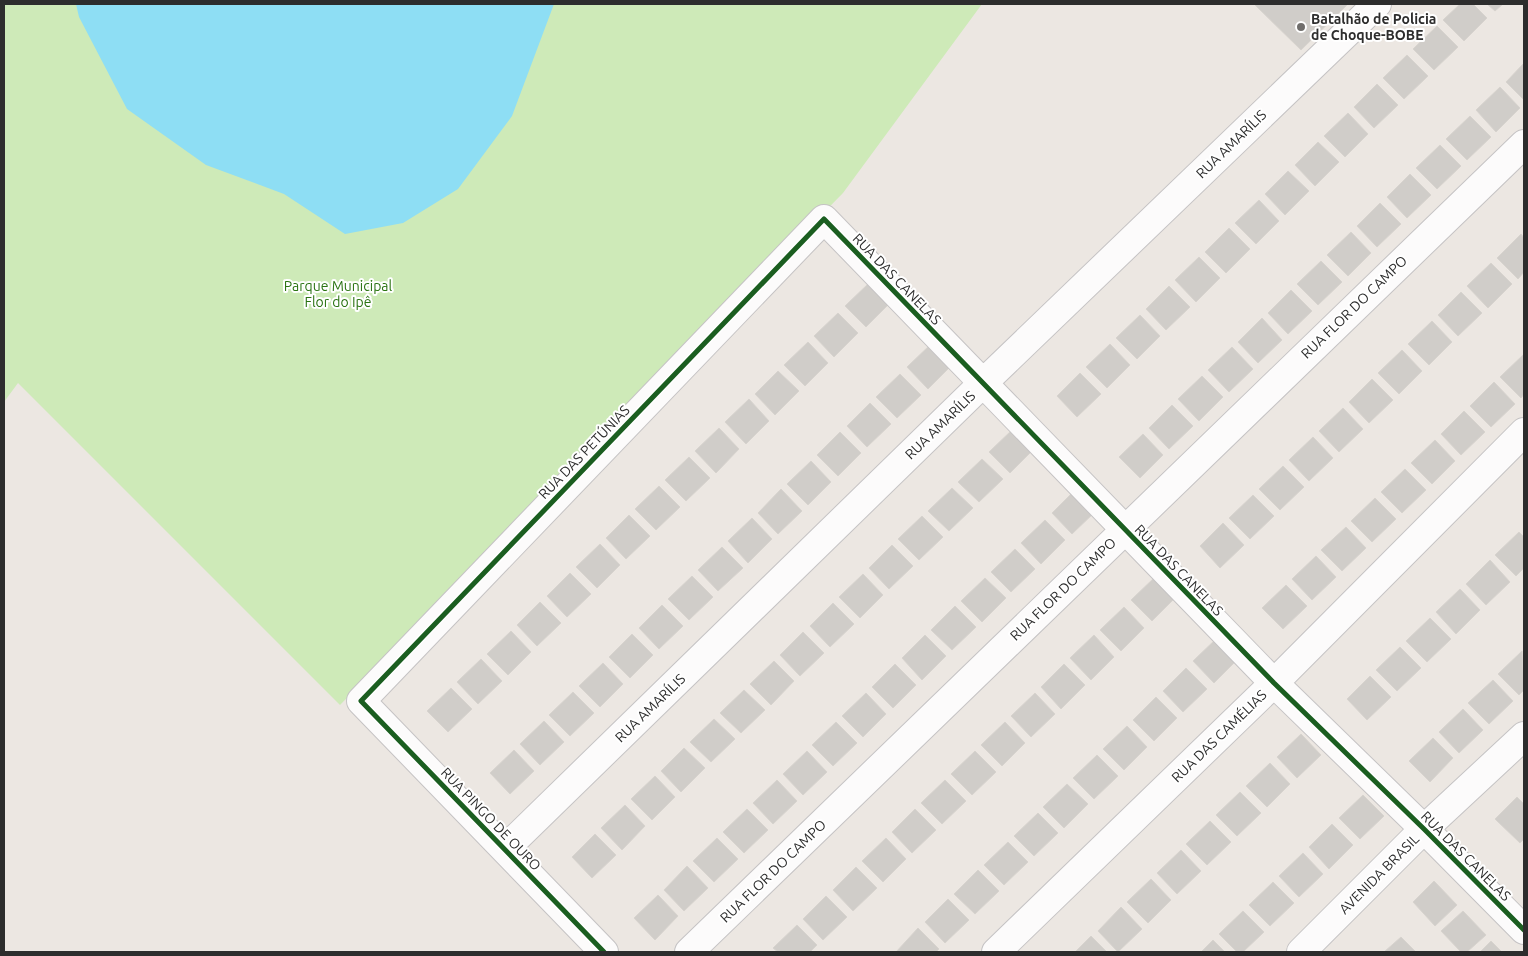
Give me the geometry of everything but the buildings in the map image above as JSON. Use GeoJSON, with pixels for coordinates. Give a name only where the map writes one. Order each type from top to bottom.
{"type":"FeatureCollection","features":[{"type":"Feature","properties":{"kind":"street","name":"RUA AMARÍLIS"},"geometry":{"type":"LineString","coordinates":[[505,849],[983,383],[1377,4]]}},
{"type":"Feature","properties":{"kind":"street","name":"RUA FLOR DO CAMPO"},"geometry":{"type":"LineString","coordinates":[[690,952],[1124,529],[1524,144]]}},
{"type":"Feature","properties":{"kind":"street","name":"RUA DAS CANELAS"},"geometry":{"type":"LineString","coordinates":[[824,219],[1274,683],[1424,829],[1524,930]]}},
{"type":"Feature","properties":{"kind":"street","name":"RUA DAS PETÚNIAS"},"geometry":{"type":"LineString","coordinates":[[361,701],[824,219]]}},
{"type":"Feature","properties":{"kind":"street","name":"RUA DAS CAMÉLIAS"},"geometry":{"type":"LineString","coordinates":[[996,952],[1274,683],[1524,432]]}},
{"type":"Feature","properties":{"kind":"street","name":"RUA PINGO DE OURO"},"geometry":{"type":"LineString","coordinates":[[361,701],[604,952]]}},
{"type":"Feature","properties":{"kind":"street","name":"AVENIDA BRASIL"},"geometry":{"type":"LineString","coordinates":[[1301,952],[1424,829],[1524,736]]}},
{"type":"Feature","properties":{"kind":"green space","name":"Parque Municipal Flor do Ipê"},"geometry":{"type":"Polygon","coordinates":[[[4,4],[982,4],[843,193],[340,705],[18,383],[4,402],[4,4]]]}},
{"type":"Feature","properties":{"kind":"water"},"geometry":{"type":"Polygon","coordinates":[[[76,4],[554,4],[512,116],[458,189],[403,223],[345,234],[284,194],[206,165],[127,109],[79,17],[76,4]]]}},
{"type":"Feature","properties":{"kind":"cycle path"},"geometry":{"type":"LineString","coordinates":[[604,952],[361,701],[824,219],[1274,683],[1424,829],[1524,930]]}},
{"type":"Feature","properties":{"kind":"place","name":"Batalhão de Policia de Choque-BOBE"},"geometry":{"type":"Point","coordinates":[1301,27]}}]}
